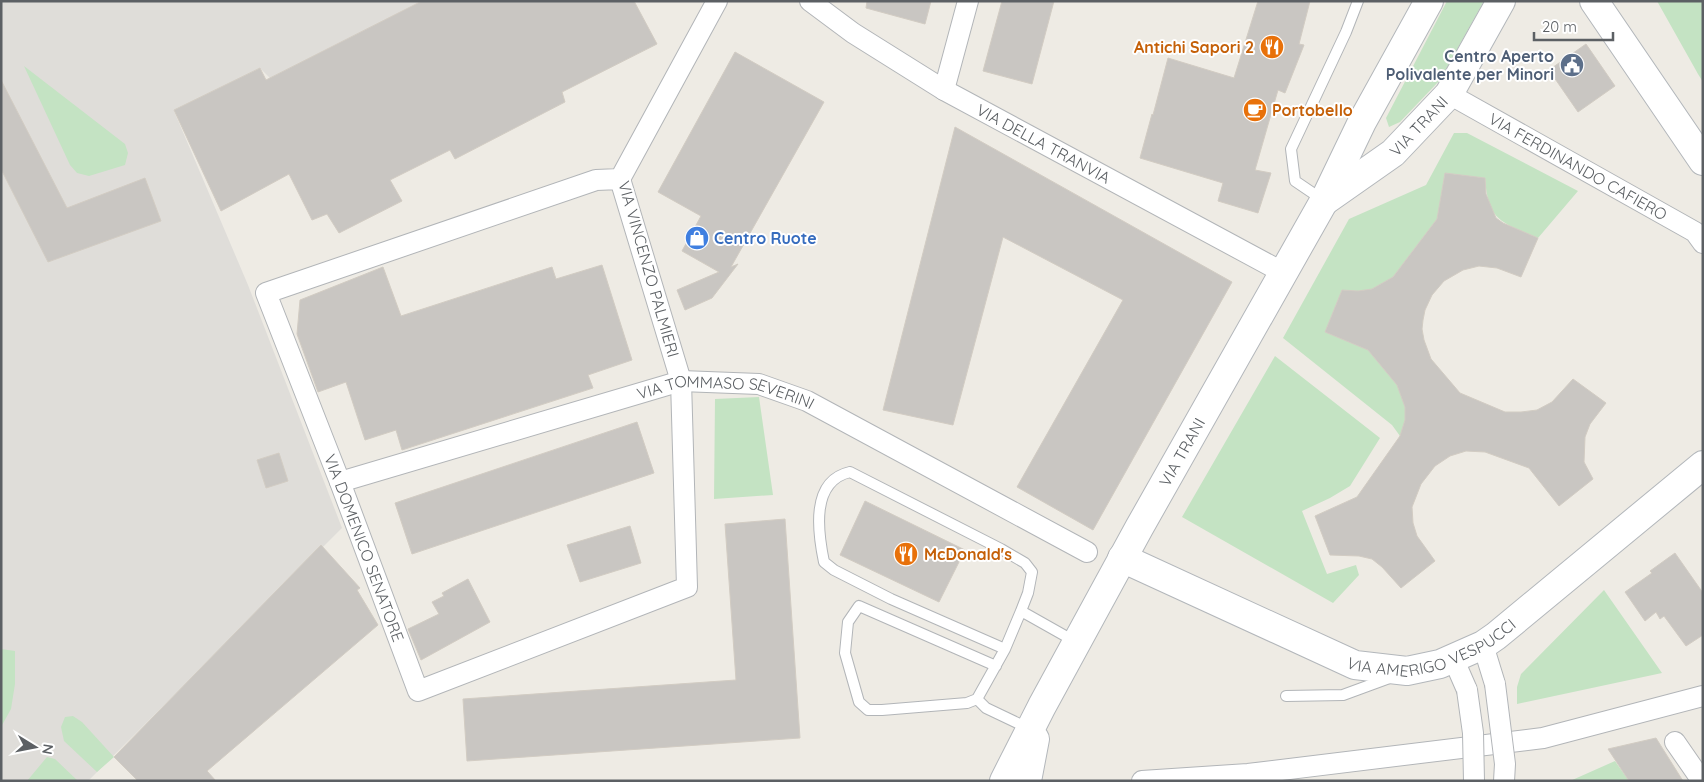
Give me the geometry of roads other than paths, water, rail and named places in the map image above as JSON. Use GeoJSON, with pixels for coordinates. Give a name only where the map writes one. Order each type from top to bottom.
{"type":"FeatureCollection","features":[{"type":"Feature","properties":{"kind":"main road","name":"VIA TRANI"},"geometry":{"type":"LineString","coordinates":[[1004,781],[1122,558],[1324,201],[1362,122],[1429,1]]}},
{"type":"Feature","properties":{"kind":"main road","name":"VIA TRANI"},"geometry":{"type":"LineString","coordinates":[[1324,201],[1393,153],[1449,94],[1501,1]]}},
{"type":"Feature","properties":{"kind":"main road"},"geometry":{"type":"LineString","coordinates":[[1594,1],[1703,161]]}},
{"type":"Feature","properties":{"kind":"main road","name":"VIA AMERIGO VESPUCCI"},"geometry":{"type":"LineString","coordinates":[[1122,558],[1355,665],[1407,672],[1435,666],[1483,645],[1496,636],[1703,465]]}},
{"type":"Feature","properties":{"kind":"main road","name":"VIA TRANI"},"geometry":{"type":"LineString","coordinates":[[1027,781],[1033,728]]}},
{"type":"Feature","properties":{"kind":"street","name":"VIA VINCENZO PALMIERI"},"geometry":{"type":"LineString","coordinates":[[681,381],[620,179],[717,1]]}},
{"type":"Feature","properties":{"kind":"street","name":"VIA DELLA TRANVIA"},"geometry":{"type":"LineString","coordinates":[[810,1],[853,33],[944,90],[1284,273]]}},
{"type":"Feature","properties":{"kind":"street"},"geometry":{"type":"LineString","coordinates":[[944,90],[968,1]]}},
{"type":"Feature","properties":{"kind":"street","name":"VIA FERDINANDO CAFIERO"},"geometry":{"type":"LineString","coordinates":[[1449,94],[1700,235]]}},
{"type":"Feature","properties":{"kind":"street","name":"VIA DOMENICO SENATORE"},"geometry":{"type":"LineString","coordinates":[[620,179],[596,180],[266,293],[340,482],[418,691],[687,586],[681,381]]}},
{"type":"Feature","properties":{"kind":"street","name":"VIA TOMMASO SEVERINI"},"geometry":{"type":"LineString","coordinates":[[340,482],[681,381],[759,384],[807,401],[1087,552]]}},
{"type":"Feature","properties":{"kind":"street"},"geometry":{"type":"LineString","coordinates":[[1483,645],[1495,684],[1505,764],[1504,781]]}},
{"type":"Feature","properties":{"kind":"street"},"geometry":{"type":"LineString","coordinates":[[1453,658],[1467,690],[1473,733],[1474,781]]}},
{"type":"Feature","properties":{"kind":"street"},"geometry":{"type":"LineString","coordinates":[[1142,781],[1248,774],[1543,738],[1703,696]]}},
{"type":"Feature","properties":{"kind":"street"},"geometry":{"type":"LineString","coordinates":[[1675,742],[1702,781]]}},
{"type":"Feature","properties":{"kind":"lane"},"geometry":{"type":"LineString","coordinates":[[1324,201],[1295,181],[1291,149],[1346,32],[1358,1]]}},
{"type":"Feature","properties":{"kind":"lane"},"geometry":{"type":"LineString","coordinates":[[996,666],[859,606],[848,622],[845,653],[859,702],[868,710],[882,710],[966,703],[977,699],[996,666],[1005,649],[1028,593],[1032,572],[1025,563],[1001,549],[850,472],[838,477],[820,503],[818,516],[824,562],[834,570],[891,599],[1005,649]]}},
{"type":"Feature","properties":{"kind":"lane"},"geometry":{"type":"LineString","coordinates":[[1021,611],[1076,642]]}},
{"type":"Feature","properties":{"kind":"lane"},"geometry":{"type":"LineString","coordinates":[[1286,696],[1343,695],[1407,672]]}},
{"type":"Feature","properties":{"kind":"lane"},"geometry":{"type":"LineString","coordinates":[[977,699],[986,708],[1033,728]]}},
{"type":"Feature","properties":{"kind":"place","name":"Antichi Sapori 2"},"geometry":{"type":"Point","coordinates":[1272,47]}},
{"type":"Feature","properties":{"kind":"place","name":"Centro Aperto Polivalente per Minori"},"geometry":{"type":"Point","coordinates":[1572,65]}},
{"type":"Feature","properties":{"kind":"place","name":"Portobello"},"geometry":{"type":"Point","coordinates":[1255,110]}},
{"type":"Feature","properties":{"kind":"place","name":"Centro Ruote"},"geometry":{"type":"Point","coordinates":[697,238]}},
{"type":"Feature","properties":{"kind":"place","name":"McDonald's"},"geometry":{"type":"Point","coordinates":[906,554]}}]}
